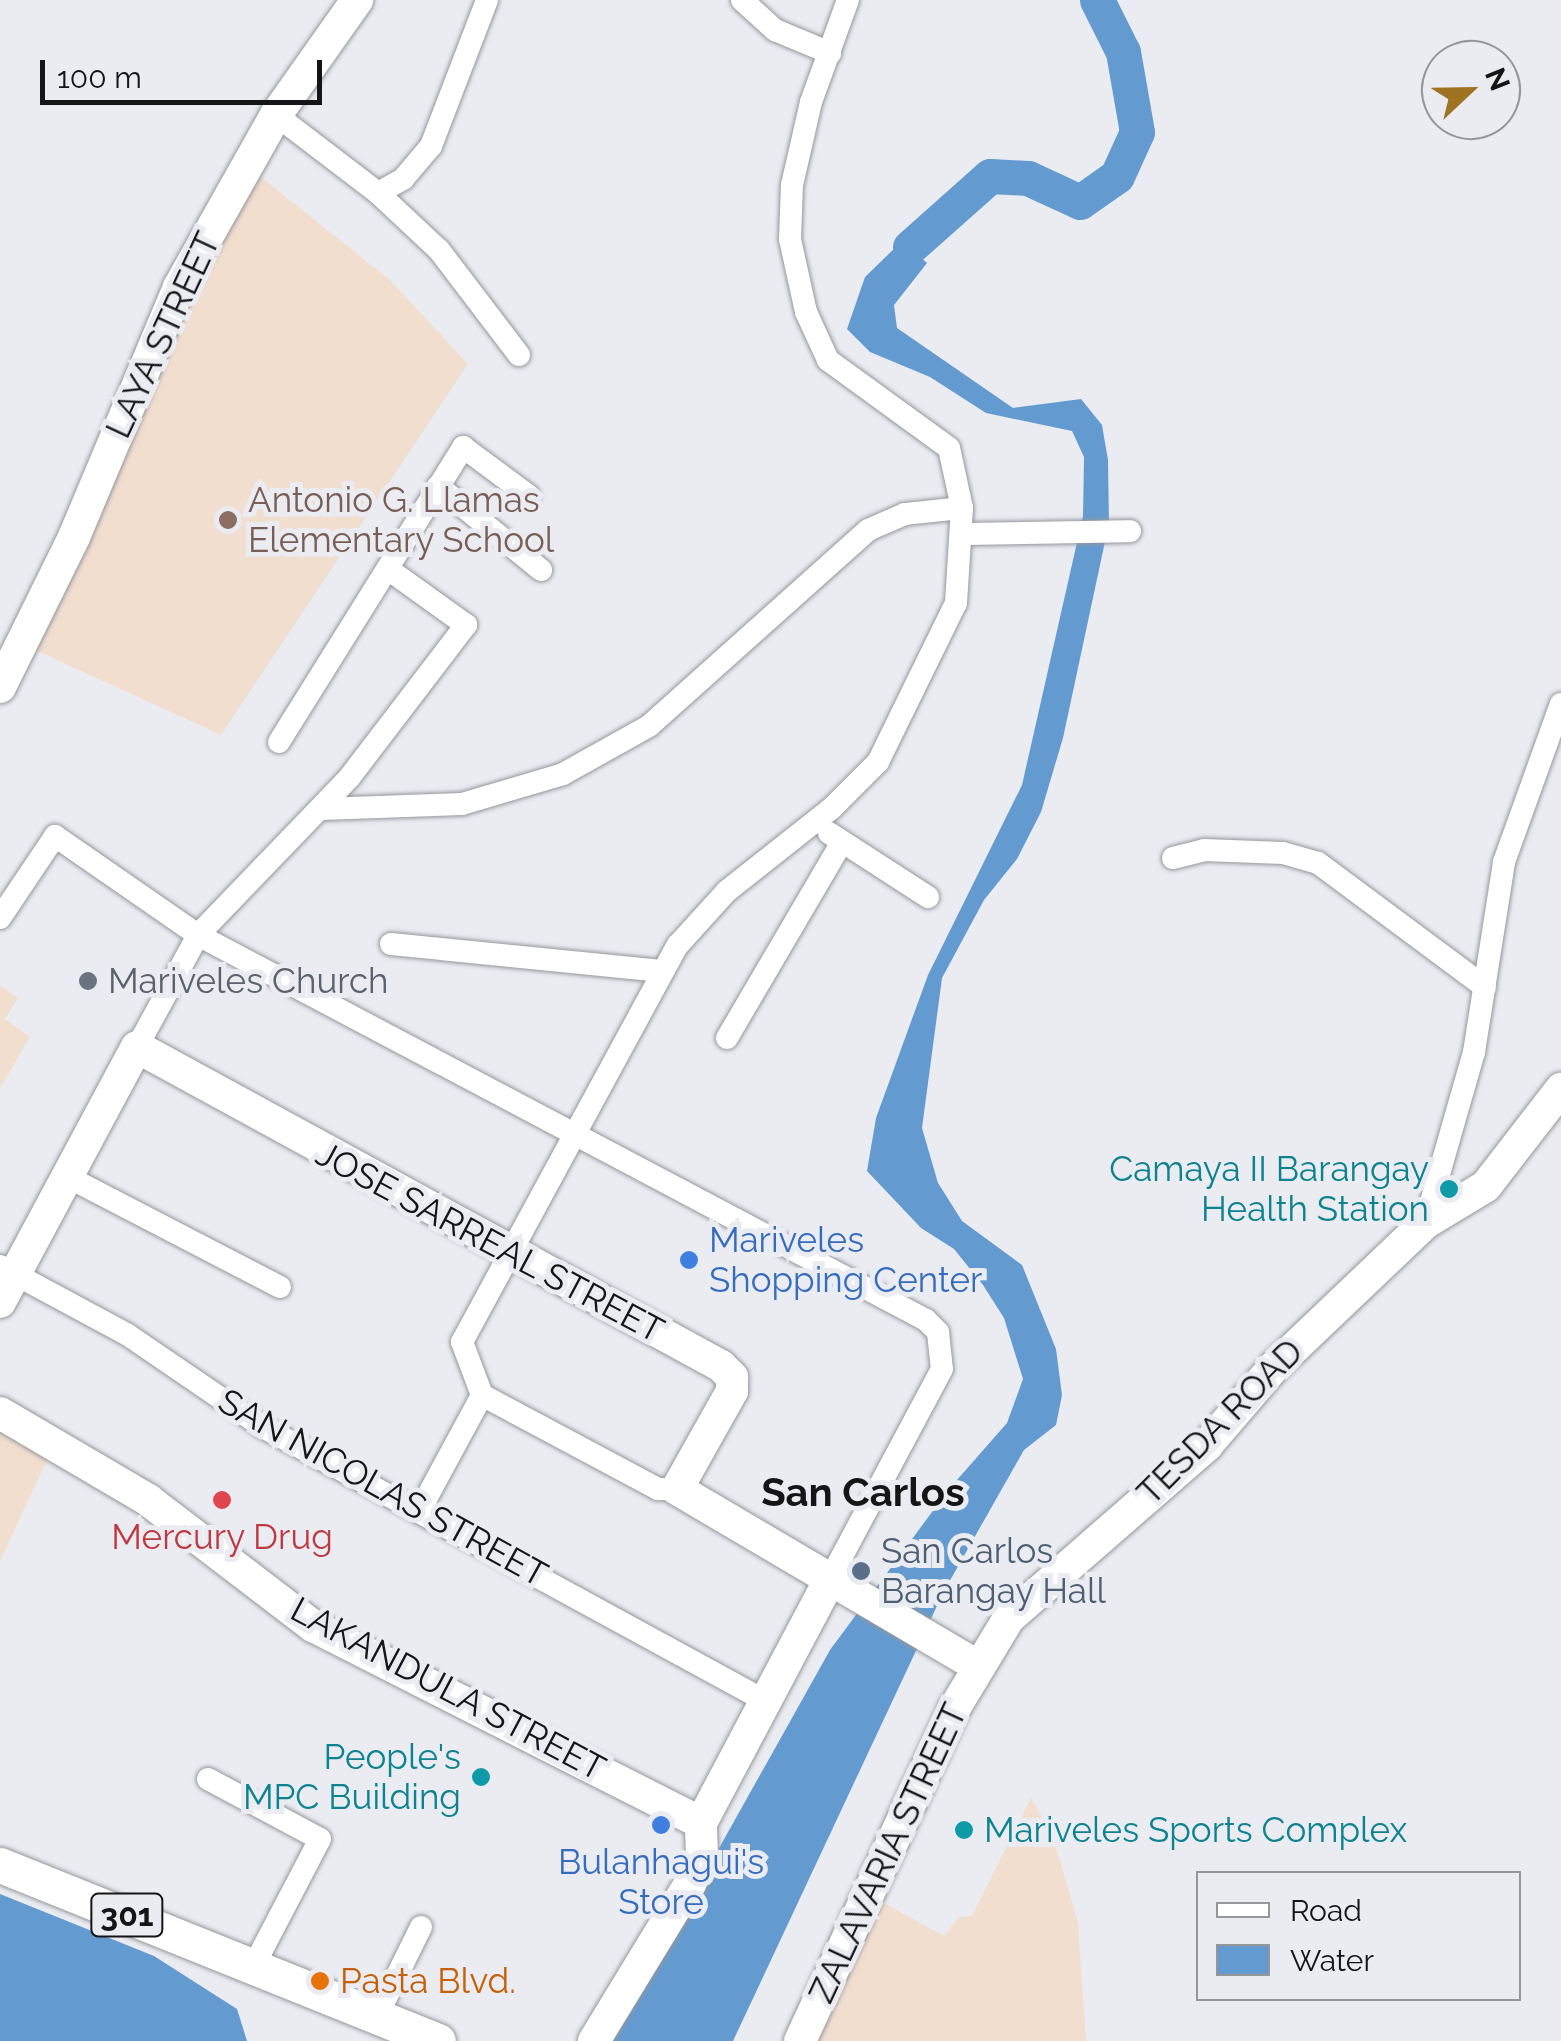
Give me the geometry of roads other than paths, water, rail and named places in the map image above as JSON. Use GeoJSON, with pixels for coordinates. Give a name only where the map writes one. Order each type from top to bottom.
{"type":"FeatureCollection","features":[{"type":"Feature","properties":{"kind":"main road","name":"301"},"geometry":{"type":"LineString","coordinates":[[0,1865],[254,1965],[380,2027],[438,2041]]}},
{"type":"Feature","properties":{"kind":"street","name":"LAYA STREET"},"geometry":{"type":"LineString","coordinates":[[0,687],[74,537],[179,287],[276,116],[356,0]]}},
{"type":"Feature","properties":{"kind":"street"},"geometry":{"type":"LineString","coordinates":[[378,193],[404,179],[431,146],[487,0]]}},
{"type":"Feature","properties":{"kind":"street"},"geometry":{"type":"LineString","coordinates":[[742,0],[775,30],[830,53]]}},
{"type":"Feature","properties":{"kind":"street"},"geometry":{"type":"LineString","coordinates":[[848,0],[792,185],[790,239],[806,312],[828,360],[949,448],[962,508],[956,602],[878,762],[814,822],[727,891],[662,971],[462,1342],[482,1395],[658,1489],[676,1489],[978,1666]]}},
{"type":"Feature","properties":{"kind":"street"},"geometry":{"type":"LineString","coordinates":[[276,116],[378,193],[439,250],[518,356]]}},
{"type":"Feature","properties":{"kind":"street"},"geometry":{"type":"LineString","coordinates":[[279,742],[463,447],[528,496]]}},
{"type":"Feature","properties":{"kind":"street"},"geometry":{"type":"LineString","coordinates":[[438,486],[541,570]]}},
{"type":"Feature","properties":{"kind":"street"},"geometry":{"type":"LineString","coordinates":[[322,809],[462,804],[562,774],[648,726],[868,530],[905,514],[962,508]]}},
{"type":"Feature","properties":{"kind":"street"},"geometry":{"type":"LineString","coordinates":[[963,534],[1060,528],[1123,531]]}},
{"type":"Feature","properties":{"kind":"street"},"geometry":{"type":"LineString","coordinates":[[5,1280],[198,935],[322,809],[466,625],[388,569]]}},
{"type":"Feature","properties":{"kind":"street"},"geometry":{"type":"LineString","coordinates":[[1424,1222],[1474,1052],[1504,862],[1561,704]]}},
{"type":"Feature","properties":{"kind":"street"},"geometry":{"type":"LineString","coordinates":[[814,822],[928,897]]}},
{"type":"Feature","properties":{"kind":"street"},"geometry":{"type":"LineString","coordinates":[[0,918],[55,836],[198,935],[575,1136],[907,1306],[938,1332],[942,1346],[935,1384],[769,1704],[702,1823],[702,1857],[690,1884],[594,2041]]}},
{"type":"Feature","properties":{"kind":"street"},"geometry":{"type":"LineString","coordinates":[[727,1038],[842,842]]}},
{"type":"Feature","properties":{"kind":"street"},"geometry":{"type":"LineString","coordinates":[[1172,858],[1204,850],[1283,853],[1318,862],[1485,987]]}},
{"type":"Feature","properties":{"kind":"street"},"geometry":{"type":"LineString","coordinates":[[391,944],[662,971]]}},
{"type":"Feature","properties":{"kind":"street","name":"JOSE SARREAL STREET"},"geometry":{"type":"LineString","coordinates":[[136,1047],[732,1377],[732,1391],[676,1489]]}},
{"type":"Feature","properties":{"kind":"street","name":"TESDA ROAD"},"geometry":{"type":"LineString","coordinates":[[978,1666],[1009,1618],[1207,1445],[1273,1368],[1424,1222],[1486,1186],[1561,1089]]}},
{"type":"Feature","properties":{"kind":"street"},"geometry":{"type":"LineString","coordinates":[[66,1176],[280,1287]]}},
{"type":"Feature","properties":{"kind":"street","name":"SAN NICOLAS STREET"},"geometry":{"type":"LineString","coordinates":[[5,1280],[128,1335],[263,1427],[421,1508],[769,1704]]}},
{"type":"Feature","properties":{"kind":"street"},"geometry":{"type":"LineString","coordinates":[[421,1508],[482,1395]]}},
{"type":"Feature","properties":{"kind":"street","name":"LAKANDULA STREET"},"geometry":{"type":"LineString","coordinates":[[0,1413],[148,1500],[313,1626],[702,1823]]}},
{"type":"Feature","properties":{"kind":"street","name":"ZALAVARIA STREET"},"geometry":{"type":"LineString","coordinates":[[800,2041],[978,1666]]}},
{"type":"Feature","properties":{"kind":"street"},"geometry":{"type":"LineString","coordinates":[[208,1779],[320,1839],[254,1965]]}},
{"type":"Feature","properties":{"kind":"street"},"geometry":{"type":"LineString","coordinates":[[380,2027],[421,1927]]}},
{"type":"Feature","properties":{"kind":"water"},"geometry":{"type":"Polygon","coordinates":[[[902,241],[927,263],[894,305],[897,328],[1013,408],[1081,399],[1102,425],[1108,460],[1109,523],[1063,738],[1041,812],[1017,859],[984,900],[942,978],[922,1128],[938,1183],[962,1221],[1022,1265],[1056,1349],[1062,1395],[1056,1425],[1024,1450],[944,1591],[733,2041],[611,2041],[830,1650],[949,1489],[1007,1423],[1023,1379],[1004,1318],[983,1285],[954,1249],[921,1228],[867,1171],[876,1118],[928,975],[1022,785],[1083,516],[1084,457],[1072,431],[986,413],[930,377],[870,352],[847,329],[865,277],[902,241]]]}},
{"type":"Feature","properties":{"kind":"water"},"geometry":{"type":"Polygon","coordinates":[[[0,1894],[154,1956],[237,2009],[247,2041],[0,2041],[0,1894]]]}},
{"type":"Feature","properties":{"kind":"waterway"},"geometry":{"type":"LineString","coordinates":[[910,247],[990,176],[1028,178],[1080,202],[1117,176],[1137,132],[1123,52],[1097,0]]}},
{"type":"Feature","properties":{"kind":"place","name":"Antonio G. Llamas Elementary School"},"geometry":{"type":"Point","coordinates":[228,520]}},
{"type":"Feature","properties":{"kind":"place","name":"Mariveles Church"},"geometry":{"type":"Point","coordinates":[88,981]}},
{"type":"Feature","properties":{"kind":"place","name":"Camaya II Barangay Health Station"},"geometry":{"type":"Point","coordinates":[1449,1189]}},
{"type":"Feature","properties":{"kind":"place","name":"Mariveles Shopping Center"},"geometry":{"type":"Point","coordinates":[689,1260]}},
{"type":"Feature","properties":{"kind":"place","name":"Mercury Drug"},"geometry":{"type":"Point","coordinates":[222,1500]}},
{"type":"Feature","properties":{"kind":"place","name":"San Carlos Barangay Hall"},"geometry":{"type":"Point","coordinates":[861,1571]}},
{"type":"Feature","properties":{"kind":"place","name":"People's MPC Building"},"geometry":{"type":"Point","coordinates":[481,1777]}},
{"type":"Feature","properties":{"kind":"place","name":"Bulanhagui's Store"},"geometry":{"type":"Point","coordinates":[661,1825]}},
{"type":"Feature","properties":{"kind":"place","name":"Mariveles Sports Complex"},"geometry":{"type":"Point","coordinates":[964,1830]}},
{"type":"Feature","properties":{"kind":"place","name":"Pasta Blvd."},"geometry":{"type":"Point","coordinates":[320,1981]}},
{"type":"Feature","properties":{"kind":"district","name":"San Carlos"},"geometry":{"type":"Point","coordinates":[863,1492]}}]}
